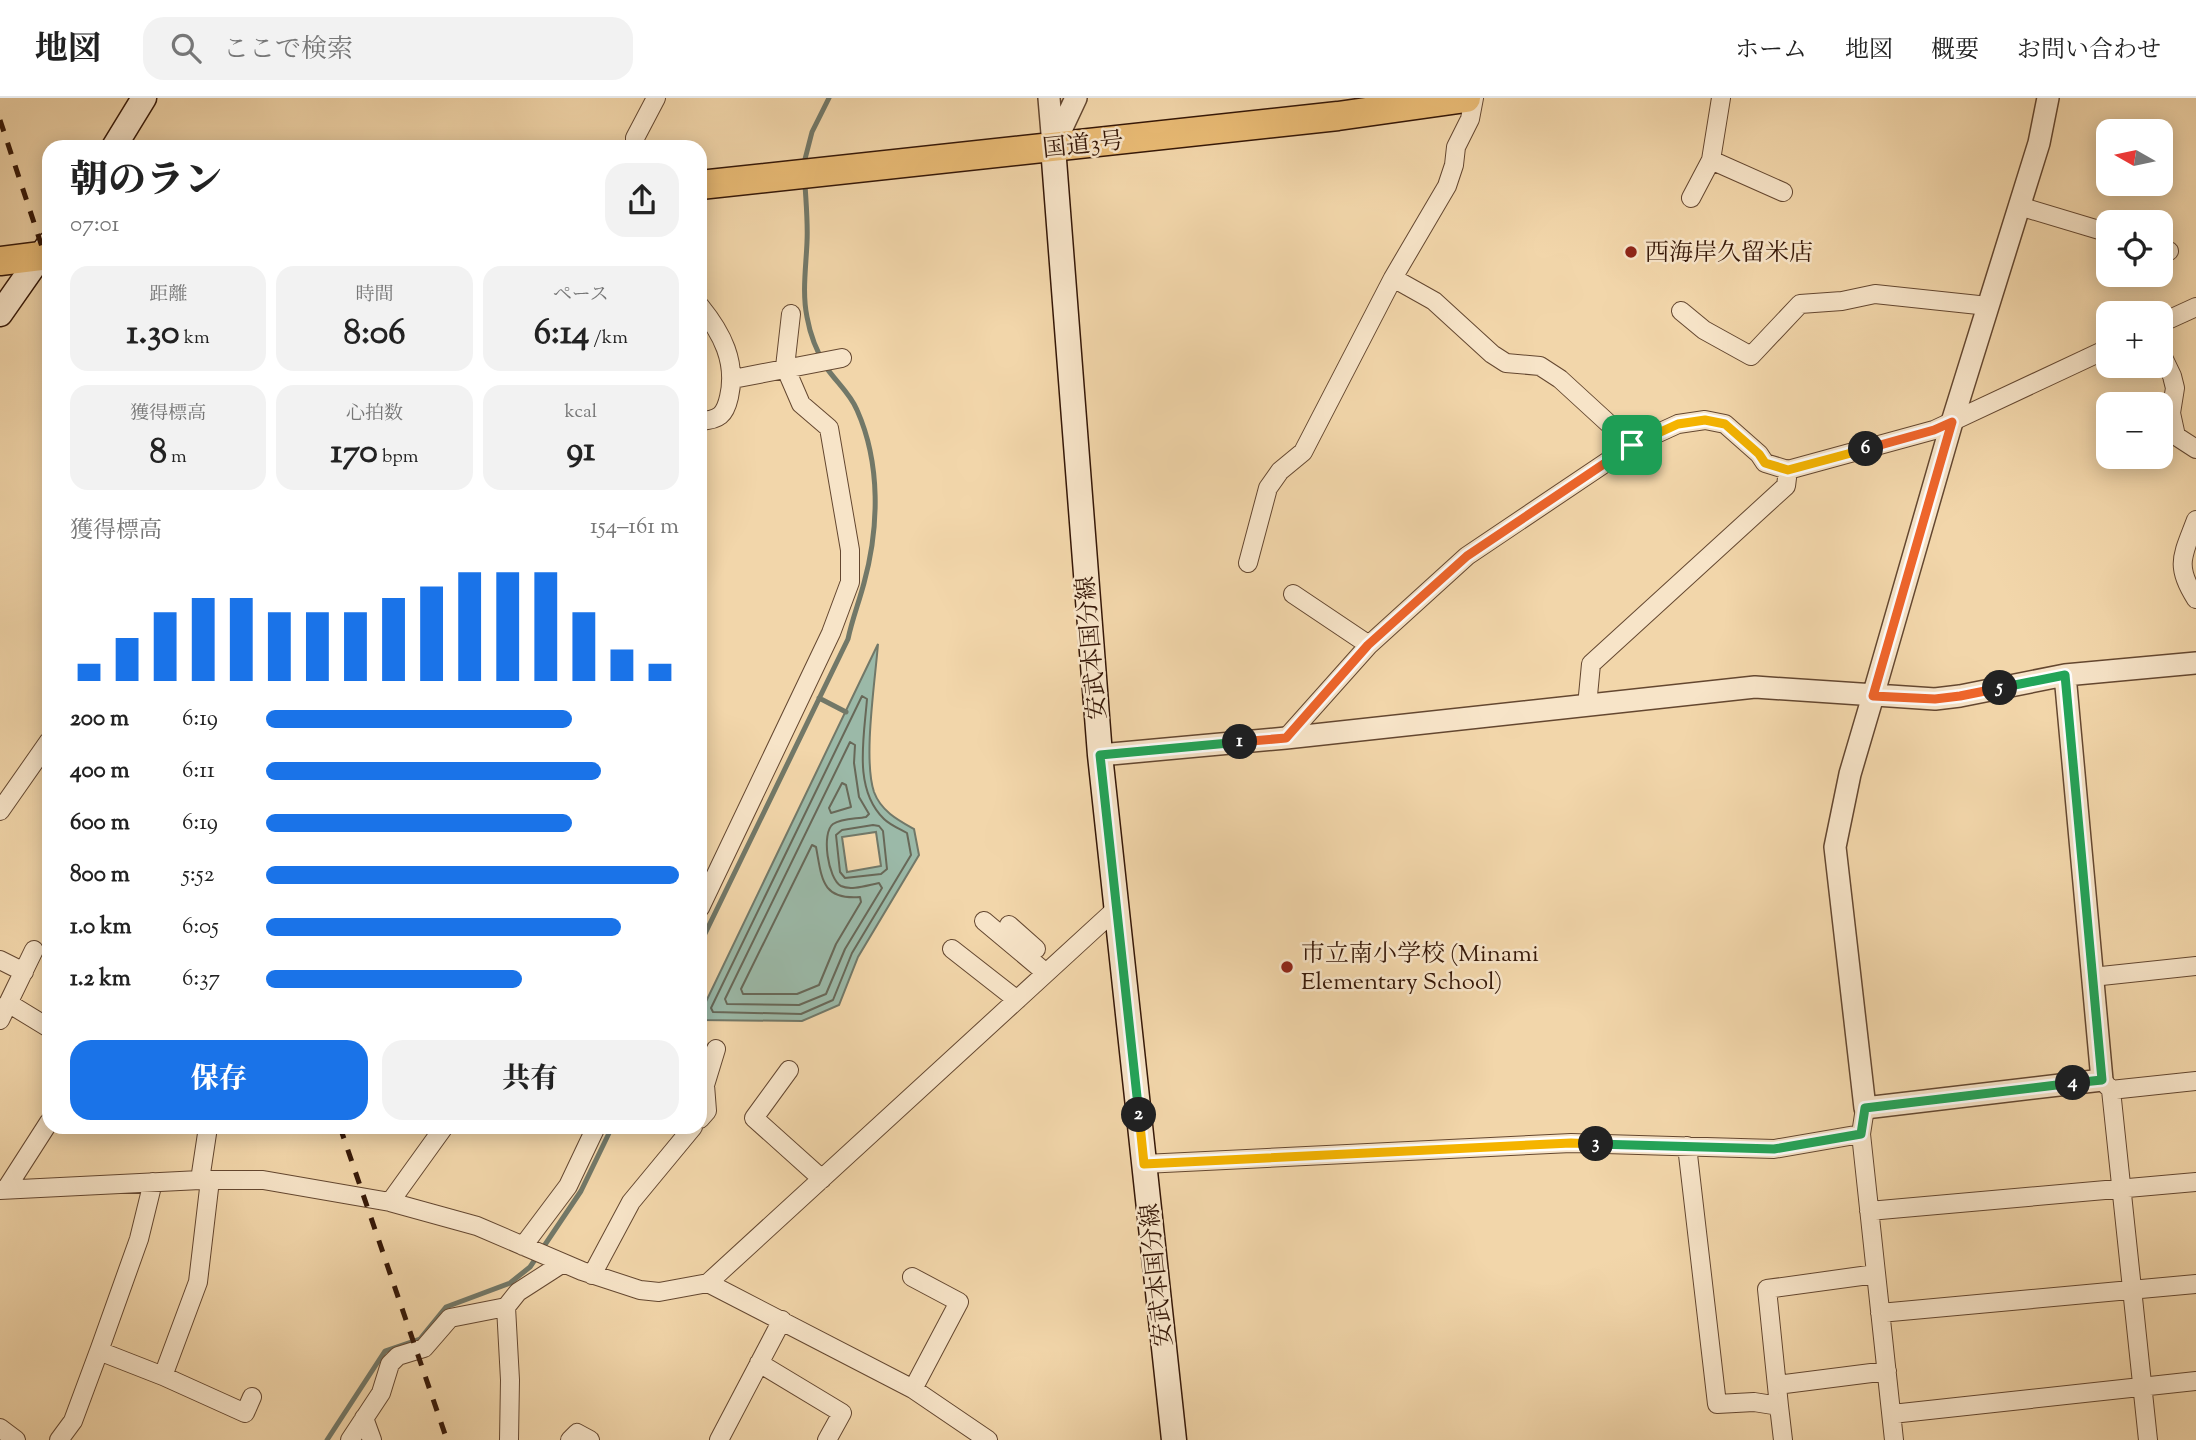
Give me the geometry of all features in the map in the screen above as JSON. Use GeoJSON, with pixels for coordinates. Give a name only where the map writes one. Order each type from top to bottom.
{"type":"FeatureCollection","features":[{"type":"Feature","properties":{"kind":"highway","name":"国道3号"},"geometry":{"type":"LineString","coordinates":[[707,184],[1053,147],[1340,107],[1466,98]]}},
{"type":"Feature","properties":{"kind":"highway"},"geometry":{"type":"LineString","coordinates":[[0,261],[42,253]]}},
{"type":"Feature","properties":{"kind":"main road"},"geometry":{"type":"LineString","coordinates":[[118,140],[144,98]]}},
{"type":"Feature","properties":{"kind":"main road","name":"安武本国分線"},"geometry":{"type":"LineString","coordinates":[[1053,147],[1100,755],[1174,1440]]}},
{"type":"Feature","properties":{"kind":"main road"},"geometry":{"type":"LineString","coordinates":[[0,314],[42,256]]}},
{"type":"Feature","properties":{"kind":"street"},"geometry":{"type":"LineString","coordinates":[[635,140],[656,98]]}},
{"type":"Feature","properties":{"kind":"street"},"geometry":{"type":"LineString","coordinates":[[1049,98],[1053,147]]}},
{"type":"Feature","properties":{"kind":"street"},"geometry":{"type":"LineString","coordinates":[[1053,147],[1076,98]]}},
{"type":"Feature","properties":{"kind":"street"},"geometry":{"type":"LineString","coordinates":[[1248,563],[1268,488],[1280,471],[1303,452],[1393,278],[1447,186],[1454,166],[1456,147],[1470,119],[1474,98]]}},
{"type":"Feature","properties":{"kind":"street"},"geometry":{"type":"LineString","coordinates":[[1692,198],[1711,160],[1721,98]]}},
{"type":"Feature","properties":{"kind":"street"},"geometry":{"type":"LineString","coordinates":[[1894,1440],[1861,1134],[1865,1108],[1835,848],[1850,775],[1952,422],[2039,143],[2048,98]]}},
{"type":"Feature","properties":{"kind":"street"},"geometry":{"type":"LineString","coordinates":[[1711,160],[1783,192]]}},
{"type":"Feature","properties":{"kind":"street"},"geometry":{"type":"LineString","coordinates":[[2019,206],[2096,229]]}},
{"type":"Feature","properties":{"kind":"street"},"geometry":{"type":"LineString","coordinates":[[1393,278],[1434,301],[1492,354],[1506,363],[1540,366],[1560,379],[1632,445]]}},
{"type":"Feature","properties":{"kind":"street"},"geometry":{"type":"LineString","coordinates":[[1681,311],[1704,330],[1751,356],[1800,304],[1842,301],[1875,294],[1988,306]]}},
{"type":"Feature","properties":{"kind":"street"},"geometry":{"type":"LineString","coordinates":[[2173,318],[2196,307]]}},
{"type":"Feature","properties":{"kind":"street"},"geometry":{"type":"LineString","coordinates":[[707,314],[727,347],[733,379],[726,411],[715,421],[707,421]]}},
{"type":"Feature","properties":{"kind":"street"},"geometry":{"type":"LineString","coordinates":[[707,877],[831,633],[850,582],[850,550],[829,428],[801,404],[785,368],[791,314]]}},
{"type":"Feature","properties":{"kind":"street"},"geometry":{"type":"LineString","coordinates":[[1286,738],[1368,645],[1467,556],[1632,445],[1678,424],[1705,420],[1725,424],[1759,454],[1765,463],[1788,470],[1934,430],[2096,354]]}},
{"type":"Feature","properties":{"kind":"street"},"geometry":{"type":"LineString","coordinates":[[733,379],[842,358]]}},
{"type":"Feature","properties":{"kind":"street"},"geometry":{"type":"LineString","coordinates":[[2172,378],[2175,388],[2171,413],[2176,436],[2196,449]]}},
{"type":"Feature","properties":{"kind":"street"},"geometry":{"type":"LineString","coordinates":[[1587,706],[1591,664],[1786,486],[1788,470]]}},
{"type":"Feature","properties":{"kind":"street"},"geometry":{"type":"LineString","coordinates":[[2196,520],[2182,558],[2184,579],[2196,599]]}},
{"type":"Feature","properties":{"kind":"street"},"geometry":{"type":"LineString","coordinates":[[1293,594],[1368,645]]}},
{"type":"Feature","properties":{"kind":"street"},"geometry":{"type":"LineString","coordinates":[[1100,755],[1286,738],[1755,687],[1935,699],[2065,675],[2196,663]]}},
{"type":"Feature","properties":{"kind":"street"},"geometry":{"type":"LineString","coordinates":[[2065,675],[2092,977],[2121,1190],[2148,1440]]}},
{"type":"Feature","properties":{"kind":"street"},"geometry":{"type":"LineString","coordinates":[[0,811],[42,751]]}},
{"type":"Feature","properties":{"kind":"street"},"geometry":{"type":"LineString","coordinates":[[3,1189],[263,1180],[390,1202],[477,1226],[592,1275],[640,1290],[659,1292],[708,1283],[1116,909]]}},
{"type":"Feature","properties":{"kind":"street"},"geometry":{"type":"LineString","coordinates":[[984,921],[1050,969]]}},
{"type":"Feature","properties":{"kind":"street"},"geometry":{"type":"LineString","coordinates":[[1009,925],[1050,969]]}},
{"type":"Feature","properties":{"kind":"street"},"geometry":{"type":"LineString","coordinates":[[952,949],[1017,1000]]}},
{"type":"Feature","properties":{"kind":"street"},"geometry":{"type":"LineString","coordinates":[[0,1020],[34,950]]}},
{"type":"Feature","properties":{"kind":"street"},"geometry":{"type":"LineString","coordinates":[[0,960],[23,972]]}},
{"type":"Feature","properties":{"kind":"street"},"geometry":{"type":"LineString","coordinates":[[2092,977],[2196,966]]}},
{"type":"Feature","properties":{"kind":"street"},"geometry":{"type":"LineString","coordinates":[[9,1003],[42,1024]]}},
{"type":"Feature","properties":{"kind":"street"},"geometry":{"type":"LineString","coordinates":[[707,1078],[716,1049]]}},
{"type":"Feature","properties":{"kind":"street"},"geometry":{"type":"LineString","coordinates":[[789,1070],[754,1118],[822,1179]]}},
{"type":"Feature","properties":{"kind":"street"},"geometry":{"type":"LineString","coordinates":[[1865,1108],[2107,1085],[2196,1081]]}},
{"type":"Feature","properties":{"kind":"street"},"geometry":{"type":"LineString","coordinates":[[3,1189],[42,1132]]}},
{"type":"Feature","properties":{"kind":"street"},"geometry":{"type":"LineString","coordinates":[[163,1376],[198,1282],[208,1134]]}},
{"type":"Feature","properties":{"kind":"street"},"geometry":{"type":"LineString","coordinates":[[390,1202],[439,1134]]}},
{"type":"Feature","properties":{"kind":"street"},"geometry":{"type":"LineString","coordinates":[[523,1246],[568,1186],[593,1134]]}},
{"type":"Feature","properties":{"kind":"street"},"geometry":{"type":"LineString","coordinates":[[592,1275],[631,1202],[687,1134]]}},
{"type":"Feature","properties":{"kind":"street"},"geometry":{"type":"LineString","coordinates":[[1144,1164],[1571,1143],[1774,1149],[1861,1134]]}},
{"type":"Feature","properties":{"kind":"street"},"geometry":{"type":"LineString","coordinates":[[1687,1146],[1717,1404],[1754,1402],[1779,1406]]}},
{"type":"Feature","properties":{"kind":"street"},"geometry":{"type":"LineString","coordinates":[[59,1440],[73,1422],[99,1352],[139,1239],[153,1182]]}},
{"type":"Feature","properties":{"kind":"street"},"geometry":{"type":"LineString","coordinates":[[1869,1211],[2196,1182]]}},
{"type":"Feature","properties":{"kind":"street"},"geometry":{"type":"LineString","coordinates":[[350,1440],[381,1393],[390,1364],[398,1356],[424,1348],[450,1318],[506,1307],[518,1292],[563,1263]]}},
{"type":"Feature","properties":{"kind":"street"},"geometry":{"type":"LineString","coordinates":[[1783,1440],[1767,1289],[1876,1274]]}},
{"type":"Feature","properties":{"kind":"street"},"geometry":{"type":"LineString","coordinates":[[912,1278],[959,1302],[914,1390]]}},
{"type":"Feature","properties":{"kind":"street"},"geometry":{"type":"LineString","coordinates":[[708,1283],[914,1390],[988,1440]]}},
{"type":"Feature","properties":{"kind":"street"},"geometry":{"type":"LineString","coordinates":[[1881,1313],[2196,1284]]}},
{"type":"Feature","properties":{"kind":"street"},"geometry":{"type":"LineString","coordinates":[[506,1307],[510,1380],[509,1440]]}},
{"type":"Feature","properties":{"kind":"street"},"geometry":{"type":"LineString","coordinates":[[719,1440],[782,1320]]}},
{"type":"Feature","properties":{"kind":"street"},"geometry":{"type":"LineString","coordinates":[[99,1352],[163,1376],[245,1413],[252,1398]]}},
{"type":"Feature","properties":{"kind":"street"},"geometry":{"type":"LineString","coordinates":[[759,1363],[842,1413],[827,1440]]}},
{"type":"Feature","properties":{"kind":"street"},"geometry":{"type":"LineString","coordinates":[[1777,1385],[1887,1371]]}},
{"type":"Feature","properties":{"kind":"street"},"geometry":{"type":"LineString","coordinates":[[1892,1414],[2196,1381]]}},
{"type":"Feature","properties":{"kind":"street"},"geometry":{"type":"LineString","coordinates":[[364,1419],[372,1440]]}},
{"type":"Feature","properties":{"kind":"street"},"geometry":{"type":"LineString","coordinates":[[0,1428],[16,1440]]}},
{"type":"Feature","properties":{"kind":"street"},"geometry":{"type":"LineString","coordinates":[[570,1440],[577,1433],[590,1440]]}},
{"type":"Feature","properties":{"kind":"water"},"geometry":{"type":"Polygon","coordinates":[[[878,644],[870,741],[871,778],[881,805],[914,829],[919,855],[858,957],[839,1005],[802,1021],[707,1020],[707,999],[878,644]],[[876,832],[842,837],[847,872],[881,866],[876,832]]]}},
{"type":"Feature","properties":{"kind":"waterway"},"geometry":{"type":"LineString","coordinates":[[804,163],[812,132],[829,98]]}},
{"type":"Feature","properties":{"kind":"waterway"},"geometry":{"type":"LineString","coordinates":[[707,930],[848,639],[873,540],[874,474],[865,431],[854,404],[826,367],[807,317],[805,184]]}},
{"type":"Feature","properties":{"kind":"waterway"},"geometry":{"type":"LineString","coordinates":[[819,698],[846,712]]}},
{"type":"Feature","properties":{"kind":"waterway"},"geometry":{"type":"LineString","coordinates":[[327,1440],[385,1351],[420,1339],[446,1307],[510,1283],[530,1267],[581,1191],[609,1134]]}},
{"type":"Feature","properties":{"kind":"railway"},"geometry":{"type":"LineString","coordinates":[[0,120],[42,247]]}},
{"type":"Feature","properties":{"kind":"railway"},"geometry":{"type":"LineString","coordinates":[[342,1134],[447,1440]]}},
{"type":"Feature","properties":{"kind":"place","name":"西海岸久留米店"},"geometry":{"type":"Point","coordinates":[1631,252]}},
{"type":"Feature","properties":{"kind":"place","name":"市立南小学校 (Minami Elementary School)"},"geometry":{"type":"Point","coordinates":[1287,967]}},
{"type":"Feature","properties":{"kind":"route"},"geometry":{"type":"LineString","coordinates":[[1705,420],[1725,424],[1759,454],[1765,463],[1788,470],[1934,430],[1952,422],[1873,696],[1935,699],[2065,675],[2102,1080],[1865,1108],[1861,1134],[1774,1149],[1571,1143],[1144,1164],[1100,755],[1286,738],[1368,645],[1467,556],[1632,445],[1678,424],[1705,420]]}}]}
